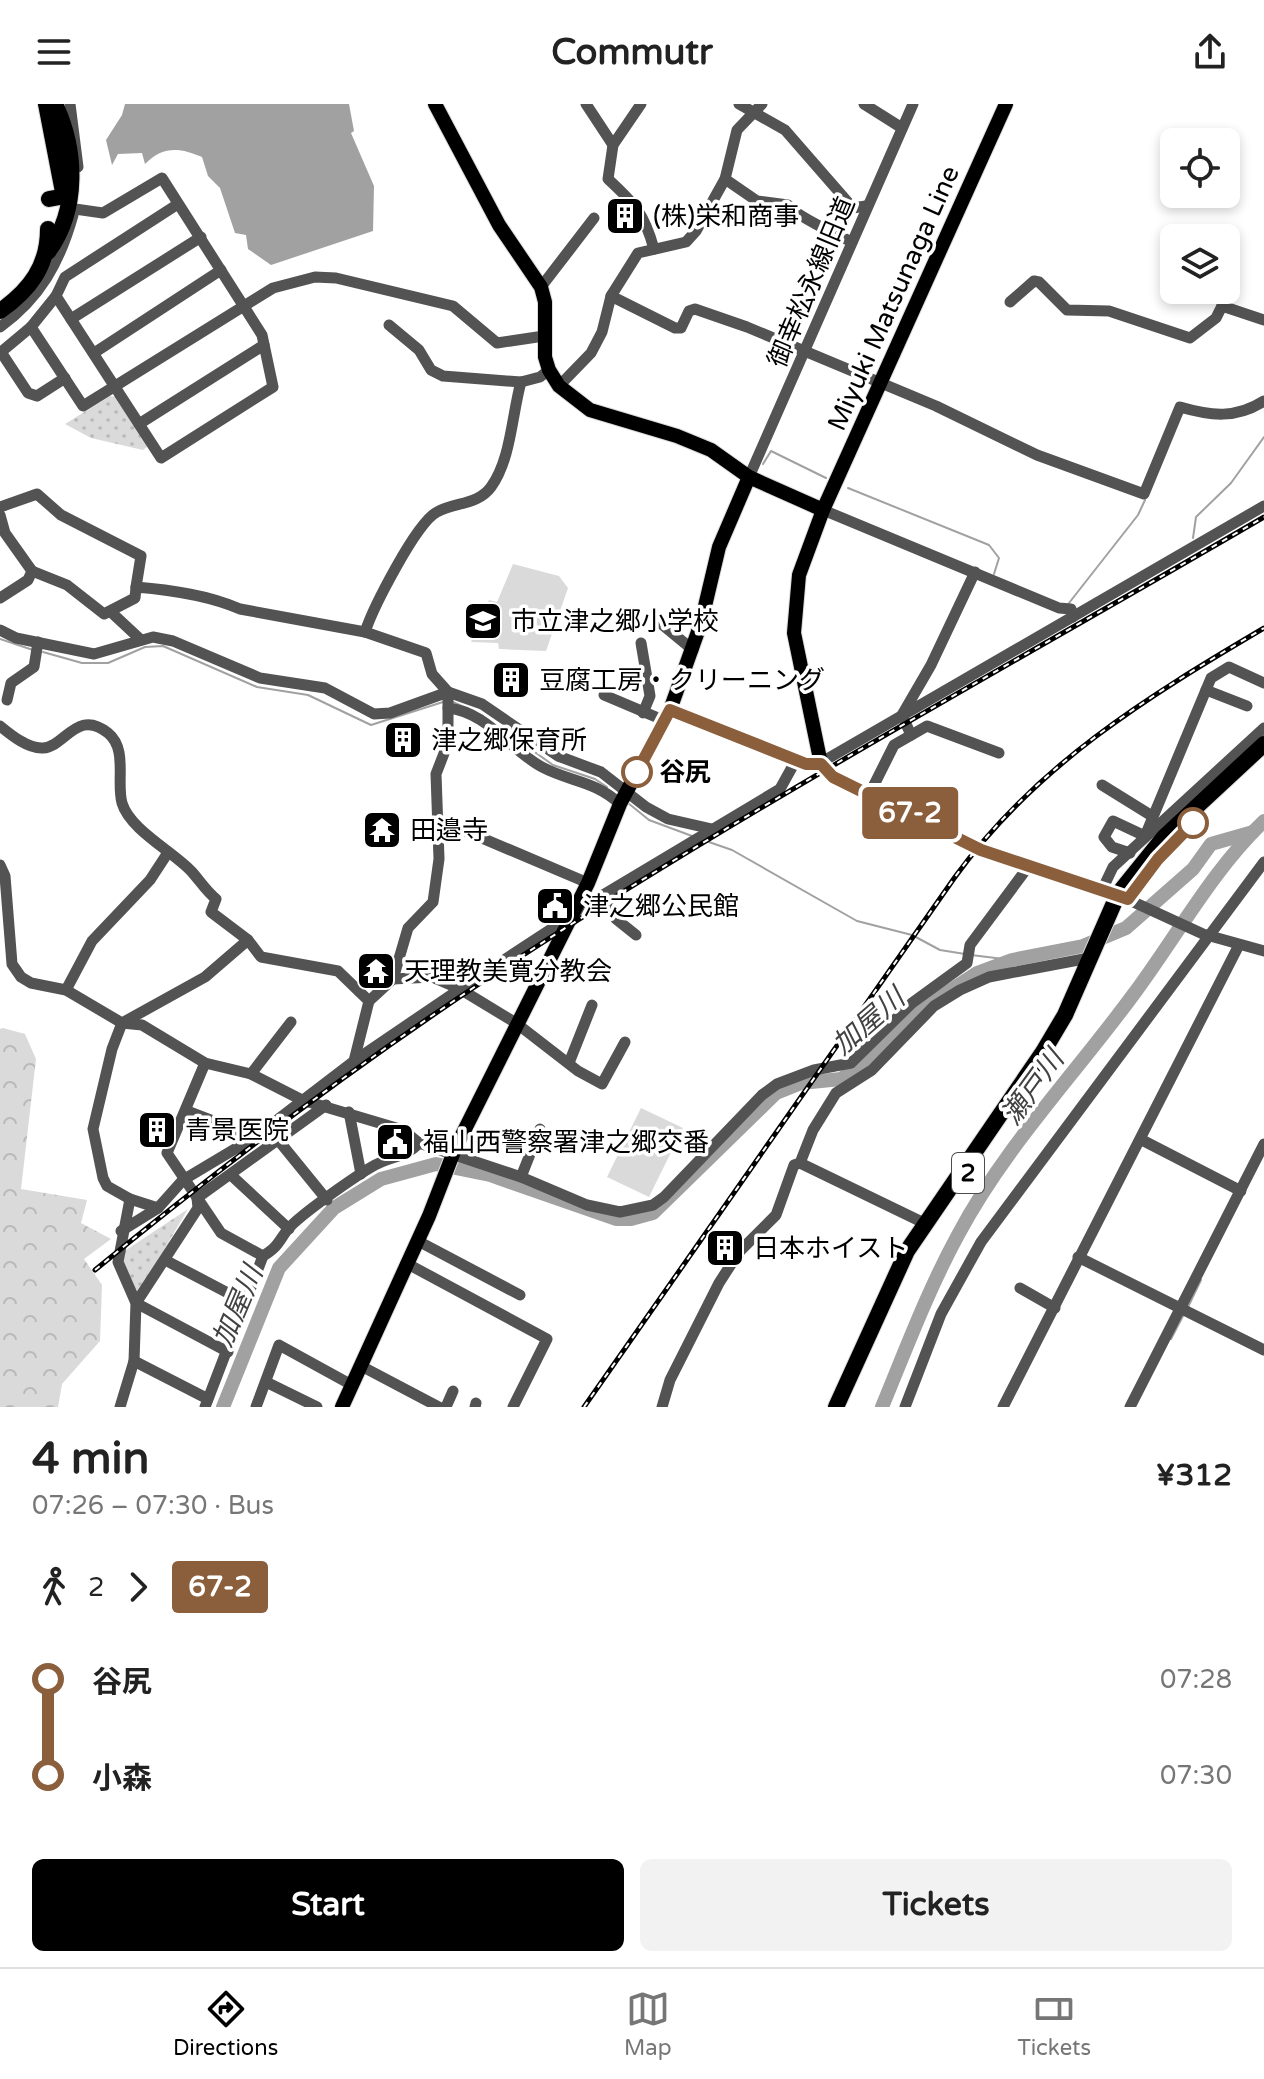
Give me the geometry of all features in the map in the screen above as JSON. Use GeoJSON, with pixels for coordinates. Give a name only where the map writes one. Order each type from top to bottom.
{"type":"FeatureCollection","features":[{"type":"Feature","properties":{"kind":"highway"},"geometry":{"type":"LineString","coordinates":[[46,104],[63,192],[60,197],[49,199]]}},
{"type":"Feature","properties":{"kind":"highway"},"geometry":{"type":"LineString","coordinates":[[0,311],[35,277],[62,224],[71,177],[68,139],[55,104]]}},
{"type":"Feature","properties":{"kind":"highway"},"geometry":{"type":"LineString","coordinates":[[48,229],[48,252]]}},
{"type":"Feature","properties":{"kind":"highway","name":"2"},"geometry":{"type":"LineString","coordinates":[[836,1407],[888,1290],[924,1223],[1043,1052],[1123,896],[1169,825],[1264,744]]}},
{"type":"Feature","properties":{"kind":"highway","name":"2"},"geometry":{"type":"LineString","coordinates":[[1123,896],[1264,755]]}},
{"type":"Feature","properties":{"kind":"highway","name":"2"},"geometry":{"type":"LineString","coordinates":[[845,1407],[914,1255],[1051,1055],[1096,952]]}},
{"type":"Feature","properties":{"kind":"main road"},"geometry":{"type":"LineString","coordinates":[[435,104],[499,225],[541,287],[545,302],[544,336],[549,370],[559,386],[590,410],[677,436],[711,450],[749,477],[823,510]]}},
{"type":"Feature","properties":{"kind":"main road","name":"Miyuki Matsunaga Line"},"geometry":{"type":"LineString","coordinates":[[821,764],[794,633],[799,575],[823,510],[1006,104]]}},
{"type":"Feature","properties":{"kind":"main road"},"geometry":{"type":"LineString","coordinates":[[342,1407],[350,1384],[363,1367],[449,1162],[572,916],[623,798],[666,715],[693,650],[719,547],[749,477]]}},
{"type":"Feature","properties":{"kind":"street"},"geometry":{"type":"LineString","coordinates":[[0,327],[48,279],[62,255],[75,209],[78,161],[70,104]]}},
{"type":"Feature","properties":{"kind":"street"},"geometry":{"type":"LineString","coordinates":[[586,104],[613,145]]}},
{"type":"Feature","properties":{"kind":"street"},"geometry":{"type":"LineString","coordinates":[[641,104],[613,145],[608,179],[641,212],[654,249]]}},
{"type":"Feature","properties":{"kind":"street"},"geometry":{"type":"LineString","coordinates":[[739,104],[785,130],[853,208],[866,206]]}},
{"type":"Feature","properties":{"kind":"street"},"geometry":{"type":"LineString","coordinates":[[559,386],[591,353],[602,332],[611,296],[638,253],[686,242],[696,231],[725,179],[737,130],[762,104]]}},
{"type":"Feature","properties":{"kind":"street"},"geometry":{"type":"LineString","coordinates":[[864,104],[902,128]]}},
{"type":"Feature","properties":{"kind":"street","name":"御幸松永線旧道"},"geometry":{"type":"LineString","coordinates":[[749,477],[913,104]]}},
{"type":"Feature","properties":{"kind":"street"},"geometry":{"type":"LineString","coordinates":[[56,296],[161,458],[273,387],[264,345],[244,305],[162,178],[103,213],[75,209]]}},
{"type":"Feature","properties":{"kind":"street"},"geometry":{"type":"LineString","coordinates":[[725,179],[757,201],[788,205],[795,214],[811,219],[823,229],[852,242]]}},
{"type":"Feature","properties":{"kind":"street"},"geometry":{"type":"LineString","coordinates":[[65,378],[37,396],[28,393],[1,352],[31,327],[56,296],[65,277],[178,204]]}},
{"type":"Feature","properties":{"kind":"street"},"geometry":{"type":"LineString","coordinates":[[541,287],[594,218]]}},
{"type":"Feature","properties":{"kind":"street"},"geometry":{"type":"LineString","coordinates":[[71,319],[201,237]]}},
{"type":"Feature","properties":{"kind":"street"},"geometry":{"type":"LineString","coordinates":[[94,353],[221,270]]}},
{"type":"Feature","properties":{"kind":"street"},"geometry":{"type":"LineString","coordinates":[[31,327],[83,406],[273,288],[315,277],[336,278],[453,306],[497,343],[544,336]]}},
{"type":"Feature","properties":{"kind":"street"},"geometry":{"type":"LineString","coordinates":[[1010,302],[1034,281],[1039,282],[1067,310],[1109,311],[1190,338],[1216,318],[1222,306],[1264,320]]}},
{"type":"Feature","properties":{"kind":"street"},"geometry":{"type":"LineString","coordinates":[[611,296],[675,328],[681,328],[689,311],[695,309],[881,384],[1037,455],[1144,494],[1180,407],[1224,416],[1238,414],[1264,401]]}},
{"type":"Feature","properties":{"kind":"street"},"geometry":{"type":"LineString","coordinates":[[389,325],[419,350],[431,370],[443,376],[521,382],[540,377],[549,370]]}},
{"type":"Feature","properties":{"kind":"street"},"geometry":{"type":"LineString","coordinates":[[139,424],[264,345]]}},
{"type":"Feature","properties":{"kind":"street"},"geometry":{"type":"LineString","coordinates":[[365,632],[400,559],[431,517],[477,498],[500,474],[521,382]]}},
{"type":"Feature","properties":{"kind":"street"},"geometry":{"type":"LineString","coordinates":[[0,507],[37,494],[61,515],[141,556],[135,598],[104,614],[67,585],[32,571],[5,533],[0,515]]}},
{"type":"Feature","properties":{"kind":"street"},"geometry":{"type":"LineString","coordinates":[[604,695],[643,713],[666,715],[815,766],[903,718],[1264,506]]}},
{"type":"Feature","properties":{"kind":"street"},"geometry":{"type":"LineString","coordinates":[[823,510],[1059,608],[1071,609],[1073,617]]}},
{"type":"Feature","properties":{"kind":"street"},"geometry":{"type":"LineString","coordinates":[[0,598],[28,580],[32,571]]}},
{"type":"Feature","properties":{"kind":"street"},"geometry":{"type":"LineString","coordinates":[[903,718],[975,572]]}},
{"type":"Feature","properties":{"kind":"street"},"geometry":{"type":"LineString","coordinates":[[136,587],[219,600],[240,609],[365,632],[426,653],[432,674],[448,692],[482,704],[558,756],[601,772],[623,798]]}},
{"type":"Feature","properties":{"kind":"street"},"geometry":{"type":"LineString","coordinates":[[111,612],[141,640]]}},
{"type":"Feature","properties":{"kind":"street"},"geometry":{"type":"LineString","coordinates":[[653,617],[693,650]]}},
{"type":"Feature","properties":{"kind":"street"},"geometry":{"type":"LineString","coordinates":[[0,630],[94,654],[153,637],[173,641],[260,678],[325,688],[374,714],[390,713],[448,692]]}},
{"type":"Feature","properties":{"kind":"street"},"geometry":{"type":"LineString","coordinates":[[7,700],[11,683],[34,667],[38,642]]}},
{"type":"Feature","properties":{"kind":"street"},"geometry":{"type":"LineString","coordinates":[[641,643],[650,696],[643,713]]}},
{"type":"Feature","properties":{"kind":"street"},"geometry":{"type":"LineString","coordinates":[[1123,896],[1106,876],[1145,836],[1211,678],[1225,667],[1264,683]]}},
{"type":"Feature","properties":{"kind":"street"},"geometry":{"type":"LineString","coordinates":[[1206,690],[1247,706]]}},
{"type":"Feature","properties":{"kind":"street"},"geometry":{"type":"LineString","coordinates":[[354,1061],[369,1001],[393,979],[408,928],[433,902],[439,859],[436,774],[448,743],[448,692]]}},
{"type":"Feature","properties":{"kind":"street"},"geometry":{"type":"LineString","coordinates":[[448,708],[472,715],[541,766],[587,781],[703,835]]}},
{"type":"Feature","properties":{"kind":"street"},"geometry":{"type":"LineString","coordinates":[[903,718],[911,735]]}},
{"type":"Feature","properties":{"kind":"street"},"geometry":{"type":"LineString","coordinates":[[0,726],[24,743],[41,749],[49,747],[72,729],[87,725],[108,733],[118,751],[122,804],[132,819],[167,854],[190,870],[216,899],[211,912],[248,940],[261,957],[338,971],[369,1001]]}},
{"type":"Feature","properties":{"kind":"street"},"geometry":{"type":"LineString","coordinates":[[504,736],[512,725]]}},
{"type":"Feature","properties":{"kind":"street"},"geometry":{"type":"LineString","coordinates":[[870,793],[894,745],[927,726],[999,753]]}},
{"type":"Feature","properties":{"kind":"street"},"geometry":{"type":"LineString","coordinates":[[1130,853],[1112,847],[1104,837],[1113,821],[1145,836],[1169,825],[1264,728]]}},
{"type":"Feature","properties":{"kind":"street"},"geometry":{"type":"LineString","coordinates":[[121,1231],[158,1208],[183,1180],[255,1137],[354,1061],[460,989],[603,895],[780,789],[796,760]]}},
{"type":"Feature","properties":{"kind":"street"},"geometry":{"type":"LineString","coordinates":[[821,764],[833,777],[981,850],[1123,896],[1206,935],[1264,951]]}},
{"type":"Feature","properties":{"kind":"street"},"geometry":{"type":"LineString","coordinates":[[1102,785],[1152,816]]}},
{"type":"Feature","properties":{"kind":"street"},"geometry":{"type":"LineString","coordinates":[[437,819],[588,883]]}},
{"type":"Feature","properties":{"kind":"street"},"geometry":{"type":"LineString","coordinates":[[66,990],[92,941],[150,880],[167,854]]}},
{"type":"Feature","properties":{"kind":"street"},"geometry":{"type":"LineString","coordinates":[[905,1407],[941,1314],[981,1242],[1206,935],[1264,862]]}},
{"type":"Feature","properties":{"kind":"street"},"geometry":{"type":"LineString","coordinates":[[0,865],[5,876],[12,964],[21,977],[31,983],[66,990],[122,1023],[142,1025],[205,1063],[251,1074],[302,1100],[403,1130],[449,1162],[521,1177],[587,1205],[620,1212],[653,1205],[762,1095],[793,1077],[851,1063],[912,1003],[967,963],[970,945],[1028,867]]}},
{"type":"Feature","properties":{"kind":"street"},"geometry":{"type":"LineString","coordinates":[[603,895],[616,919],[636,935]]}},
{"type":"Feature","properties":{"kind":"street"},"geometry":{"type":"LineString","coordinates":[[158,1208],[130,1199],[107,1186],[93,1129],[98,1097],[122,1023],[205,977],[248,940]]}},
{"type":"Feature","properties":{"kind":"street"},"geometry":{"type":"LineString","coordinates":[[1003,1407],[1239,945]]}},
{"type":"Feature","properties":{"kind":"street"},"geometry":{"type":"LineString","coordinates":[[800,1163],[813,1130],[836,1093],[872,1070],[915,1022],[960,990],[1012,971],[1096,952]]}},
{"type":"Feature","properties":{"kind":"street"},"geometry":{"type":"LineString","coordinates":[[393,979],[432,977],[460,989],[516,1023],[602,1084],[625,1042]]}},
{"type":"Feature","properties":{"kind":"street"},"geometry":{"type":"LineString","coordinates":[[569,1063],[592,1005]]}},
{"type":"Feature","properties":{"kind":"street"},"geometry":{"type":"LineString","coordinates":[[251,1074],[291,1022]]}},
{"type":"Feature","properties":{"kind":"street"},"geometry":{"type":"LineString","coordinates":[[882,1033],[894,1045]]}},
{"type":"Feature","properties":{"kind":"street"},"geometry":{"type":"LineString","coordinates":[[205,1063],[167,1153],[221,1233],[263,1256]]}},
{"type":"Feature","properties":{"kind":"street"},"geometry":{"type":"LineString","coordinates":[[197,1198],[232,1176],[326,1105]]}},
{"type":"Feature","properties":{"kind":"street"},"geometry":{"type":"LineString","coordinates":[[187,1111],[255,1137]]}},
{"type":"Feature","properties":{"kind":"street"},"geometry":{"type":"LineString","coordinates":[[349,1112],[361,1174]]}},
{"type":"Feature","properties":{"kind":"street"},"geometry":{"type":"LineString","coordinates":[[521,1177],[540,1129]]}},
{"type":"Feature","properties":{"kind":"street"},"geometry":{"type":"LineString","coordinates":[[1142,1140],[1241,1191]]}},
{"type":"Feature","properties":{"kind":"street"},"geometry":{"type":"LineString","coordinates":[[279,1141],[327,1200]]}},
{"type":"Feature","properties":{"kind":"street"},"geometry":{"type":"LineString","coordinates":[[134,1361],[206,1403],[263,1256],[280,1245],[289,1229],[361,1174],[377,1164],[410,1154],[419,1143]]}},
{"type":"Feature","properties":{"kind":"street"},"geometry":{"type":"LineString","coordinates":[[1130,1407],[1184,1310],[1264,1144]]}},
{"type":"Feature","properties":{"kind":"street"},"geometry":{"type":"LineString","coordinates":[[662,1407],[670,1380],[719,1283],[739,1252],[776,1215],[794,1165],[800,1163],[924,1223]]}},
{"type":"Feature","properties":{"kind":"street"},"geometry":{"type":"LineString","coordinates":[[232,1176],[289,1229]]}},
{"type":"Feature","properties":{"kind":"street"},"geometry":{"type":"LineString","coordinates":[[136,1303],[198,1208],[197,1198]]}},
{"type":"Feature","properties":{"kind":"street"},"geometry":{"type":"LineString","coordinates":[[120,1407],[134,1361],[136,1303],[118,1262],[121,1231],[130,1199]]}},
{"type":"Feature","properties":{"kind":"street"},"geometry":{"type":"LineString","coordinates":[[418,1241],[520,1295]]}},
{"type":"Feature","properties":{"kind":"street"},"geometry":{"type":"LineString","coordinates":[[1078,1257],[1264,1350]]}},
{"type":"Feature","properties":{"kind":"street"},"geometry":{"type":"LineString","coordinates":[[165,1260],[247,1303]]}},
{"type":"Feature","properties":{"kind":"street"},"geometry":{"type":"LineString","coordinates":[[406,1263],[547,1339],[513,1407]]}},
{"type":"Feature","properties":{"kind":"street"},"geometry":{"type":"LineString","coordinates":[[1020,1288],[1055,1308]]}},
{"type":"Feature","properties":{"kind":"street"},"geometry":{"type":"LineString","coordinates":[[136,1303],[228,1352]]}},
{"type":"Feature","properties":{"kind":"street"},"geometry":{"type":"LineString","coordinates":[[256,1407],[279,1345],[350,1384]]}},
{"type":"Feature","properties":{"kind":"street"},"geometry":{"type":"LineString","coordinates":[[363,1367],[439,1407]]}},
{"type":"Feature","properties":{"kind":"street"},"geometry":{"type":"LineString","coordinates":[[266,1382],[317,1407]]}},
{"type":"Feature","properties":{"kind":"street"},"geometry":{"type":"LineString","coordinates":[[446,1407],[453,1391]]}},
{"type":"Feature","properties":{"kind":"green space"},"geometry":{"type":"Polygon","coordinates":[[[110,396],[118,397],[148,446],[143,450],[91,438],[65,424],[110,396]]]}},
{"type":"Feature","properties":{"kind":"green space"},"geometry":{"type":"Polygon","coordinates":[[[513,564],[559,576],[568,588],[546,651],[499,649],[498,643],[471,642],[489,600],[497,602],[513,564]]]}},
{"type":"Feature","properties":{"kind":"green space"},"geometry":{"type":"Polygon","coordinates":[[[0,1029],[25,1034],[36,1059],[21,1189],[87,1200],[81,1223],[111,1239],[84,1259],[102,1285],[100,1341],[62,1384],[58,1407],[0,1407],[0,1029]]]}},
{"type":"Feature","properties":{"kind":"green space"},"geometry":{"type":"Polygon","coordinates":[[[641,1108],[683,1128],[649,1197],[607,1177],[641,1108]]]}},
{"type":"Feature","properties":{"kind":"green space"},"geometry":{"type":"Polygon","coordinates":[[[188,1209],[138,1294],[122,1266],[123,1252],[188,1209]]]}},
{"type":"Feature","properties":{"kind":"shaded area"},"geometry":{"type":"Polygon","coordinates":[[[125,104],[349,104],[354,131],[351,133],[374,186],[373,231],[271,265],[248,249],[246,235],[235,233],[220,188],[208,176],[202,157],[172,150],[158,154],[145,164],[142,153],[118,154],[112,165],[106,140],[122,115],[125,104]]]}},
{"type":"Feature","properties":{"kind":"waterway"},"geometry":{"type":"LineString","coordinates":[[1193,538],[1196,517],[1231,483],[1264,437]]}},
{"type":"Feature","properties":{"kind":"waterway"},"geometry":{"type":"LineString","coordinates":[[763,464],[771,451],[826,478]]}},
{"type":"Feature","properties":{"kind":"waterway"},"geometry":{"type":"LineString","coordinates":[[848,488],[989,545],[999,558],[994,574]]}},
{"type":"Feature","properties":{"kind":"waterway"},"geometry":{"type":"LineString","coordinates":[[1069,603],[1138,515],[1145,500]]}},
{"type":"Feature","properties":{"kind":"waterway"},"geometry":{"type":"LineString","coordinates":[[0,639],[33,650]]}},
{"type":"Feature","properties":{"kind":"waterway"},"geometry":{"type":"LineString","coordinates":[[43,652],[82,663],[108,663],[145,647],[163,646],[257,687],[308,695],[371,725],[443,702]]}},
{"type":"Feature","properties":{"kind":"waterway"},"geometry":{"type":"LineString","coordinates":[[453,702],[483,716]]}},
{"type":"Feature","properties":{"kind":"waterway"},"geometry":{"type":"LineString","coordinates":[[498,726],[553,765],[595,779],[607,787]]}},
{"type":"Feature","properties":{"kind":"waterway"},"geometry":{"type":"LineString","coordinates":[[628,803],[649,820],[692,836]]}},
{"type":"Feature","properties":{"kind":"waterway","name":"瀬戸川"},"geometry":{"type":"LineString","coordinates":[[882,1407],[937,1277],[976,1203],[1018,1142],[1133,995],[1211,882],[1264,821]]}},
{"type":"Feature","properties":{"kind":"waterway","name":"加屋川"},"geometry":{"type":"LineString","coordinates":[[223,1407],[279,1268],[334,1208],[381,1179],[436,1164],[490,1175],[616,1219],[631,1219],[653,1213],[776,1093],[801,1083],[841,1079],[855,1070],[917,1012],[977,973],[1012,960],[1083,946],[1126,928],[1193,869],[1211,844],[1253,832]]}},
{"type":"Feature","properties":{"kind":"waterway"},"geometry":{"type":"LineString","coordinates":[[706,841],[732,850],[857,921],[912,935],[940,950],[965,954]]}},
{"type":"Feature","properties":{"kind":"waterway"},"geometry":{"type":"LineString","coordinates":[[971,955],[1012,960]]}},
{"type":"Feature","properties":{"kind":"waterway"},"geometry":{"type":"LineString","coordinates":[[1188,1307],[1201,1280]]}},
{"type":"Feature","properties":{"kind":"waterway"},"geometry":{"type":"LineString","coordinates":[[1171,1339],[1183,1316]]}},
{"type":"Feature","properties":{"kind":"railway"},"geometry":{"type":"LineString","coordinates":[[95,1270],[234,1159],[330,1088],[427,1019],[572,924],[768,804],[1264,517]]}},
{"type":"Feature","properties":{"kind":"railway"},"geometry":{"type":"LineString","coordinates":[[584,1407],[955,877],[987,837],[1021,801],[1096,736],[1178,680],[1264,628]]}},
{"type":"Feature","properties":{"kind":"bus line","name":"67-2"},"geometry":{"type":"LineString","coordinates":[[637,772],[670,710],[806,764],[821,764],[833,777],[981,850],[1103,888],[1128,899],[1158,859],[1193,823]]}},
{"type":"Feature","properties":{"kind":"place","name":"(株)栄和商事"},"geometry":{"type":"Point","coordinates":[625,216]}},
{"type":"Feature","properties":{"kind":"place","name":"市立津之郷小学校"},"geometry":{"type":"Point","coordinates":[483,621]}},
{"type":"Feature","properties":{"kind":"place","name":"豆腐工房・クリーニング"},"geometry":{"type":"Point","coordinates":[511,680]}},
{"type":"Feature","properties":{"kind":"place","name":"津之郷保育所"},"geometry":{"type":"Point","coordinates":[403,740]}},
{"type":"Feature","properties":{"kind":"place","name":"谷尻"},"geometry":{"type":"Point","coordinates":[637,772]}},
{"type":"Feature","properties":{"kind":"place","name":"田邉寺"},"geometry":{"type":"Point","coordinates":[382,830]}},
{"type":"Feature","properties":{"kind":"place","name":"津之郷公民館"},"geometry":{"type":"Point","coordinates":[555,906]}},
{"type":"Feature","properties":{"kind":"place","name":"天理教美寛分教会"},"geometry":{"type":"Point","coordinates":[376,971]}},
{"type":"Feature","properties":{"kind":"place","name":"青景医院"},"geometry":{"type":"Point","coordinates":[157,1130]}},
{"type":"Feature","properties":{"kind":"place","name":"福山西警察署津之郷交番"},"geometry":{"type":"Point","coordinates":[395,1142]}},
{"type":"Feature","properties":{"kind":"place","name":"日本ホイスト"},"geometry":{"type":"Point","coordinates":[725,1248]}}]}
